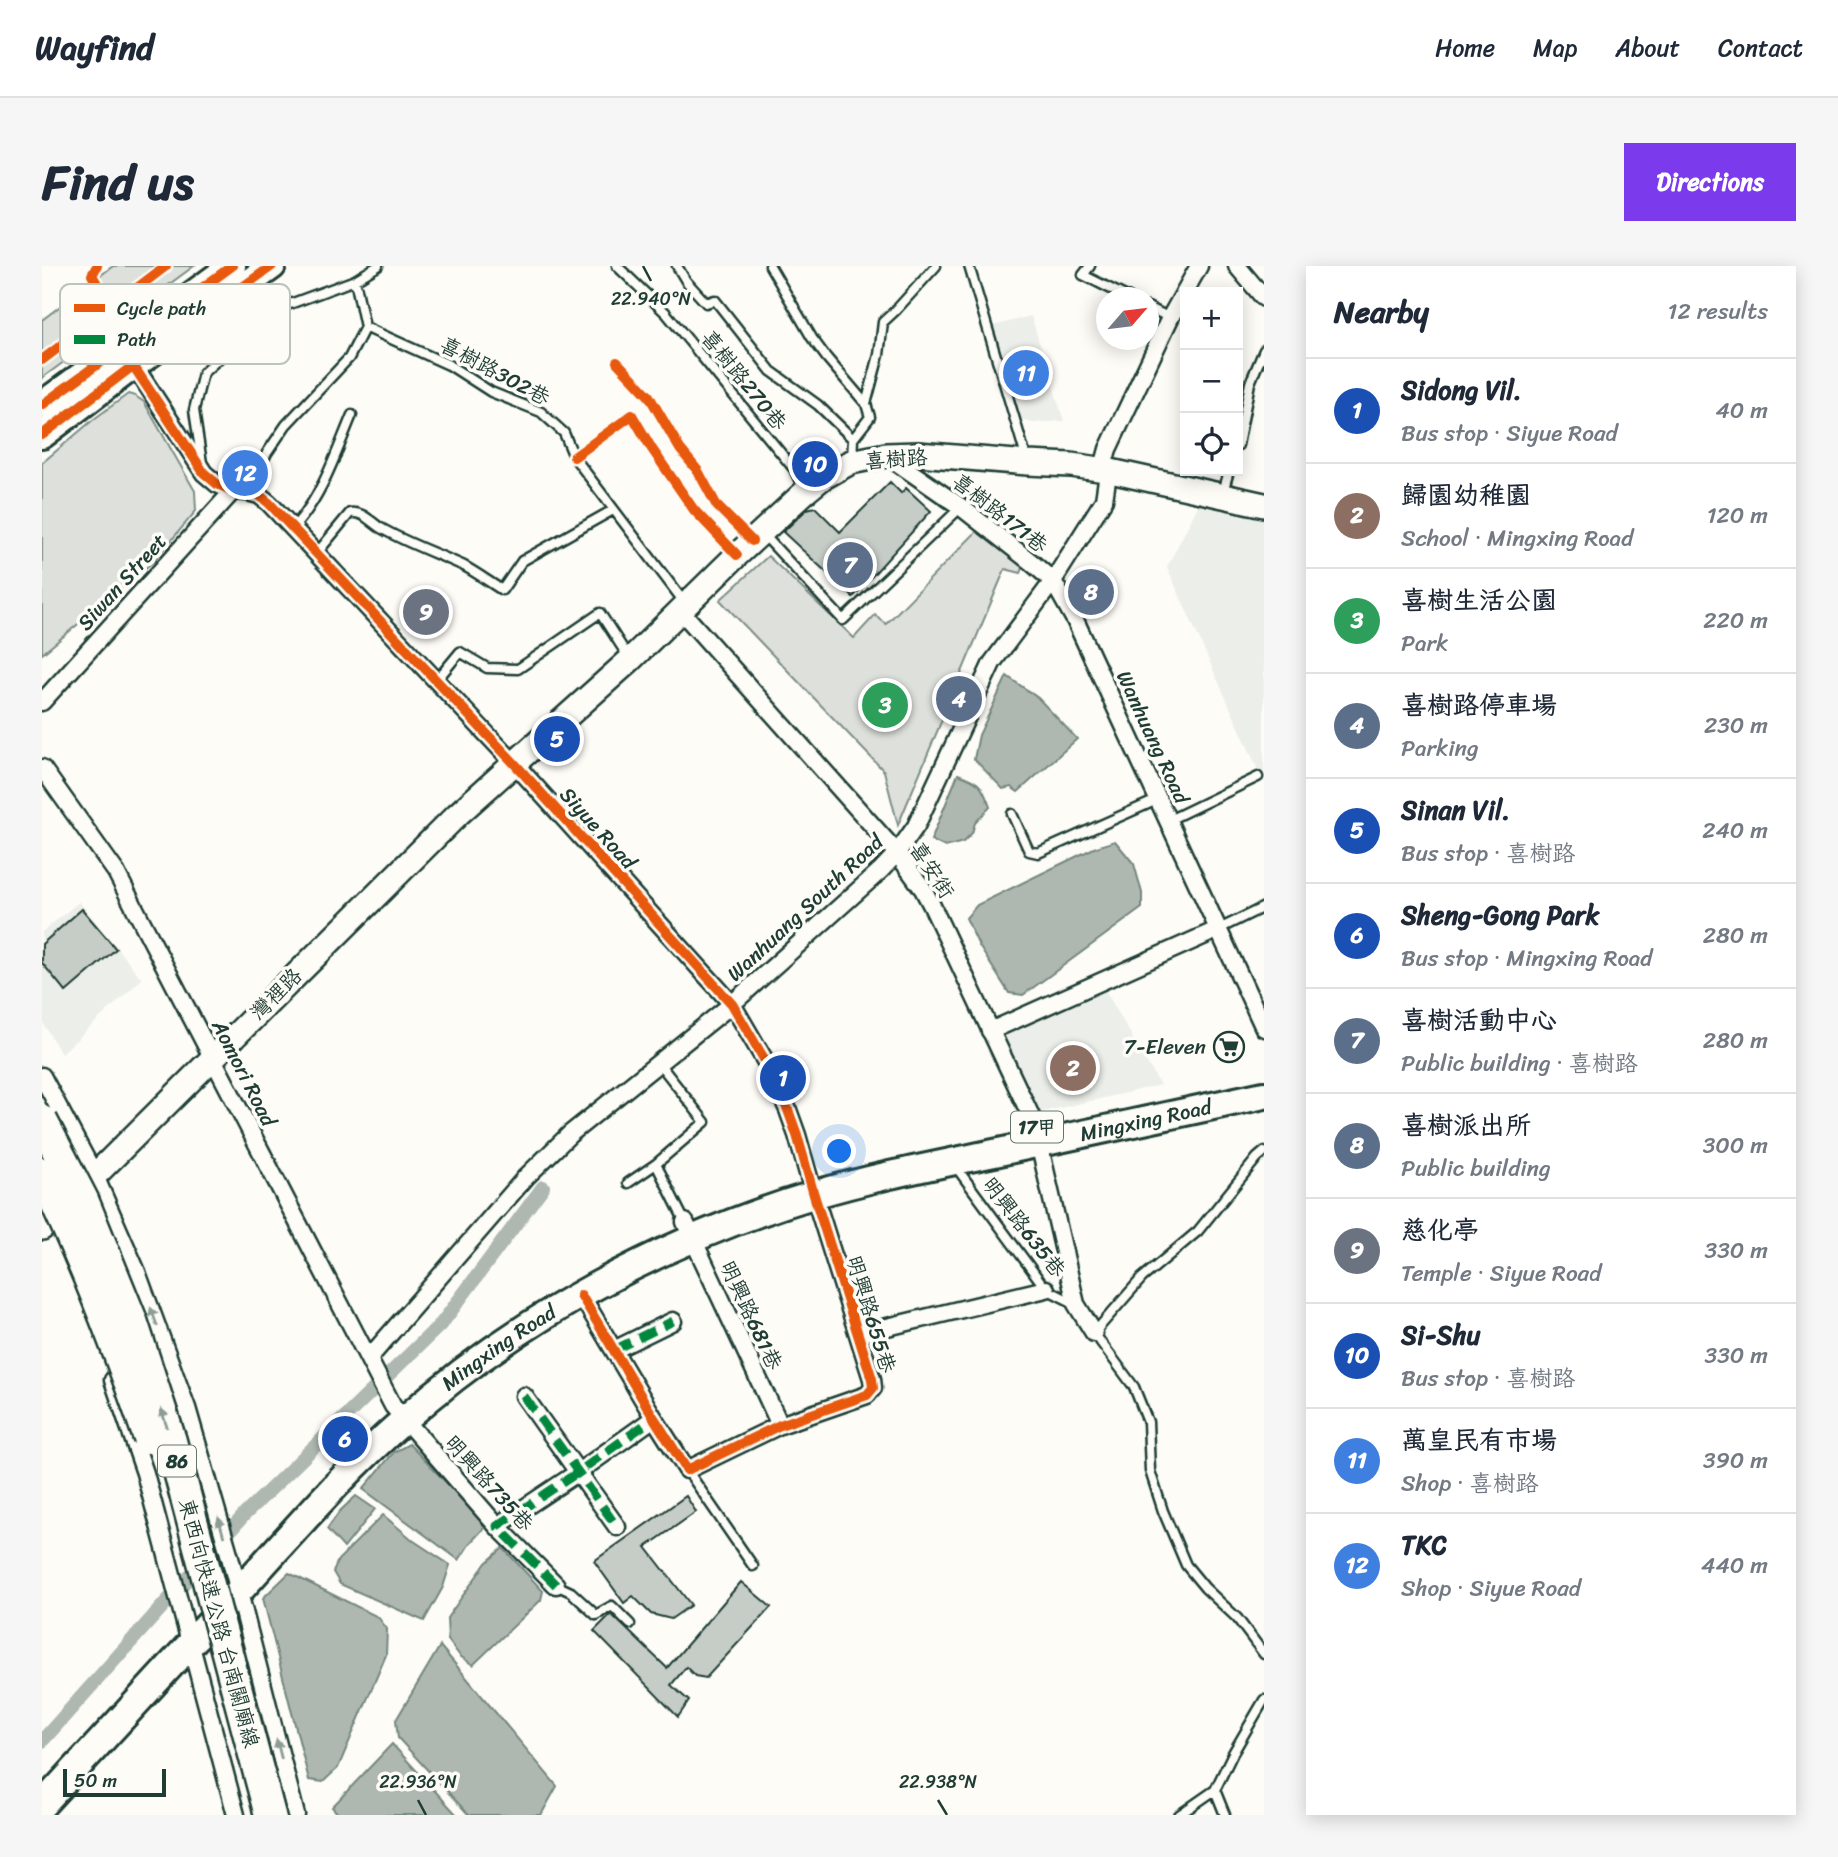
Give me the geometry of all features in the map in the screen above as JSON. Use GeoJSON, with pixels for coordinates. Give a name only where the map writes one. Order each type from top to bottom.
{"type":"FeatureCollection","features":[{"type":"Feature","properties":{"kind":"highway","name":"東西向快速公路 台南關廟線"},"geometry":{"type":"LineString","coordinates":[[42,1121],[83,1200],[132,1321],[167,1429],[270,1815]]}},
{"type":"Feature","properties":{"kind":"highway","name":"東西向快速公路 台南關廟線"},"geometry":{"type":"LineString","coordinates":[[42,1173],[113,1334],[152,1447],[249,1815]]}},
{"type":"Feature","properties":{"kind":"main road"},"geometry":{"type":"LineString","coordinates":[[211,284],[232,266]]}},
{"type":"Feature","properties":{"kind":"main road"},"geometry":{"type":"LineString","coordinates":[[243,284],[272,266]]}},
{"type":"Feature","properties":{"kind":"main road"},"geometry":{"type":"LineString","coordinates":[[42,405],[114,364]]}},
{"type":"Feature","properties":{"kind":"main road"},"geometry":{"type":"LineString","coordinates":[[42,435],[119,364]]}},
{"type":"Feature","properties":{"kind":"main road","name":"Mingxing Road"},"geometry":{"type":"LineString","coordinates":[[812,1186],[1037,1135],[1264,1077]]}},
{"type":"Feature","properties":{"kind":"main road","name":"Mingxing Road"},"geometry":{"type":"LineString","coordinates":[[397,1410],[463,1372],[524,1329],[749,1198],[952,1162],[1037,1135],[1264,1095]]}},
{"type":"Feature","properties":{"kind":"main road","name":"Mingxing Road"},"geometry":{"type":"LineString","coordinates":[[42,1805],[236,1582],[317,1481],[453,1358],[573,1278],[628,1249],[689,1231]]}},
{"type":"Feature","properties":{"kind":"main road","name":"Mingxing Road"},"geometry":{"type":"LineString","coordinates":[[42,1780],[188,1634]]}},
{"type":"Feature","properties":{"kind":"street"},"geometry":{"type":"LineString","coordinates":[[1237,266],[1264,298]]}},
{"type":"Feature","properties":{"kind":"street"},"geometry":{"type":"LineString","coordinates":[[1052,582],[1104,500],[1107,480],[1105,460],[1108,449],[1195,267]]}},
{"type":"Feature","properties":{"kind":"street","name":"Siyue Road"},"geometry":{"type":"LineString","coordinates":[[133,364],[204,473],[218,484],[259,495],[269,503],[514,763],[732,1004],[780,1089],[812,1186]]}},
{"type":"Feature","properties":{"kind":"street","name":"喜樹路"},"geometry":{"type":"LineString","coordinates":[[514,763],[630,660],[805,492],[822,478],[851,463],[886,455],[918,454],[1071,465],[1264,505]]}},
{"type":"Feature","properties":{"kind":"street","name":"喜樹路171巷"},"geometry":{"type":"LineString","coordinates":[[886,455],[961,508],[1031,562],[1052,582]]}},
{"type":"Feature","properties":{"kind":"street","name":"Siwan Street"},"geometry":{"type":"LineString","coordinates":[[42,702],[240,491]]}},
{"type":"Feature","properties":{"kind":"street","name":"Wanhuang Road"},"geometry":{"type":"LineString","coordinates":[[1052,582],[1075,620],[1263,1024]]}},
{"type":"Feature","properties":{"kind":"street","name":"Wanhuang South Road"},"geometry":{"type":"LineString","coordinates":[[369,1359],[526,1177],[570,1134],[732,1004],[897,853],[916,826],[992,663],[1052,582]]}},
{"type":"Feature","properties":{"kind":"street","name":"喜安街"},"geometry":{"type":"LineString","coordinates":[[684,608],[897,853],[923,890],[1037,1135],[1076,1304],[1094,1333]]}},
{"type":"Feature","properties":{"kind":"street","name":"灣裡路"},"geometry":{"type":"LineString","coordinates":[[44,1219],[95,1176],[458,814],[514,763]]}},
{"type":"Feature","properties":{"kind":"street","name":"Aomori Road"},"geometry":{"type":"LineString","coordinates":[[42,768],[116,872],[397,1410]]}},
{"type":"Feature","properties":{"kind":"street"},"geometry":{"type":"LineString","coordinates":[[990,1031],[1219,929]]}},
{"type":"Feature","properties":{"kind":"street"},"geometry":{"type":"LineString","coordinates":[[42,1076],[95,1176],[137,1272],[187,1408],[236,1582],[296,1815]]}},
{"type":"Feature","properties":{"kind":"street","name":"明興路655巷"},"geometry":{"type":"LineString","coordinates":[[780,1425],[867,1395],[873,1388],[812,1186]]}},
{"type":"Feature","properties":{"kind":"street"},"geometry":{"type":"LineString","coordinates":[[44,1219],[85,1297],[145,1473],[236,1815]]}},
{"type":"Feature","properties":{"kind":"street","name":"明興路681巷"},"geometry":{"type":"LineString","coordinates":[[689,1231],[780,1425]]}},
{"type":"Feature","properties":{"kind":"street"},"geometry":{"type":"LineString","coordinates":[[858,1334],[1046,1289]]}},
{"type":"Feature","properties":{"kind":"street"},"geometry":{"type":"LineString","coordinates":[[581,1295],[687,1470],[780,1425]]}},
{"type":"Feature","properties":{"kind":"street"},"geometry":{"type":"LineString","coordinates":[[614,1350],[673,1321]]}},
{"type":"Feature","properties":{"kind":"street"},"geometry":{"type":"LineString","coordinates":[[524,1396],[617,1527]]}},
{"type":"Feature","properties":{"kind":"street","name":"明興路735巷"},"geometry":{"type":"LineString","coordinates":[[397,1410],[497,1526],[556,1585]]}},
{"type":"Feature","properties":{"kind":"street"},"geometry":{"type":"LineString","coordinates":[[497,1526],[654,1418]]}},
{"type":"Feature","properties":{"kind":"lane"},"geometry":{"type":"LineString","coordinates":[[290,304],[355,280],[378,266]]}},
{"type":"Feature","properties":{"kind":"lane","name":"喜樹路270巷"},"geometry":{"type":"LineString","coordinates":[[617,266],[675,323],[794,469],[805,492]]}},
{"type":"Feature","properties":{"kind":"lane"},"geometry":{"type":"LineString","coordinates":[[677,266],[686,281],[706,303],[715,300],[771,371],[818,405],[853,439]]}},
{"type":"Feature","properties":{"kind":"lane"},"geometry":{"type":"LineString","coordinates":[[770,266],[826,357],[866,404],[870,417],[853,439],[851,463]]}},
{"type":"Feature","properties":{"kind":"lane"},"geometry":{"type":"LineString","coordinates":[[866,404],[879,355],[883,322],[936,266]]}},
{"type":"Feature","properties":{"kind":"lane"},"geometry":{"type":"LineString","coordinates":[[970,266],[1028,463]]}},
{"type":"Feature","properties":{"kind":"lane"},"geometry":{"type":"LineString","coordinates":[[1090,266],[1083,275],[1107,287]]}},
{"type":"Feature","properties":{"kind":"lane"},"geometry":{"type":"LineString","coordinates":[[240,491],[286,425],[349,358],[365,327],[355,280]]}},
{"type":"Feature","properties":{"kind":"lane"},"geometry":{"type":"LineString","coordinates":[[1159,312],[1170,318]]}},
{"type":"Feature","properties":{"kind":"lane","name":"喜樹路302巷"},"geometry":{"type":"LineString","coordinates":[[365,327],[449,365],[491,392],[541,412],[564,433],[574,457],[684,608]]}},
{"type":"Feature","properties":{"kind":"lane"},"geometry":{"type":"LineString","coordinates":[[1243,419],[1250,383],[1264,350]]}},
{"type":"Feature","properties":{"kind":"lane"},"geometry":{"type":"LineString","coordinates":[[204,473],[194,410],[203,373],[213,364]]}},
{"type":"Feature","properties":{"kind":"lane"},"geometry":{"type":"LineString","coordinates":[[293,528],[303,518],[325,479],[352,415]]}},
{"type":"Feature","properties":{"kind":"lane"},"geometry":{"type":"LineString","coordinates":[[1222,495],[1228,476]]}},
{"type":"Feature","properties":{"kind":"lane"},"geometry":{"type":"LineString","coordinates":[[762,533],[843,620],[961,508]]}},
{"type":"Feature","properties":{"kind":"lane"},"geometry":{"type":"LineString","coordinates":[[317,553],[354,512],[420,548],[466,567],[502,590],[522,561],[613,510]]}},
{"type":"Feature","properties":{"kind":"lane"},"geometry":{"type":"LineString","coordinates":[[436,681],[460,652],[487,668],[518,669],[600,613],[630,660]]}},
{"type":"Feature","properties":{"kind":"lane"},"geometry":{"type":"LineString","coordinates":[[1169,820],[1258,777]]}},
{"type":"Feature","properties":{"kind":"lane"},"geometry":{"type":"LineString","coordinates":[[1012,814],[1030,851],[1038,853],[1159,799]]}},
{"type":"Feature","properties":{"kind":"lane"},"geometry":{"type":"LineString","coordinates":[[1219,929],[1264,907]]}},
{"type":"Feature","properties":{"kind":"lane"},"geometry":{"type":"LineString","coordinates":[[628,1183],[656,1164],[705,1122],[658,1062]]}},
{"type":"Feature","properties":{"kind":"lane"},"geometry":{"type":"LineString","coordinates":[[1264,1152],[1198,1231],[1142,1278],[1094,1333],[1134,1387],[1148,1422],[1150,1471],[1163,1511],[1186,1565],[1205,1588],[1237,1618],[1264,1654]]}},
{"type":"Feature","properties":{"kind":"lane","name":"明興路635巷"},"geometry":{"type":"LineString","coordinates":[[952,1162],[1046,1289],[1076,1304]]}},
{"type":"Feature","properties":{"kind":"lane"},"geometry":{"type":"LineString","coordinates":[[656,1164],[689,1231]]}},
{"type":"Feature","properties":{"kind":"lane"},"geometry":{"type":"LineString","coordinates":[[687,1470],[753,1566]]}},
{"type":"Feature","properties":{"kind":"lane"},"geometry":{"type":"LineString","coordinates":[[556,1585],[571,1592],[596,1615],[612,1606],[630,1624]]}},
{"type":"Feature","properties":{"kind":"lane"},"geometry":{"type":"LineString","coordinates":[[1179,1815],[1215,1790],[1264,1700]]}},
{"type":"Feature","properties":{"kind":"lane"},"geometry":{"type":"LineString","coordinates":[[1215,1790],[1225,1815]]}},
{"type":"Feature","properties":{"kind":"shaded area"},"geometry":{"type":"Polygon","coordinates":[[[113,266],[194,266],[170,284],[89,284],[113,266]]]}},
{"type":"Feature","properties":{"kind":"shaded area"},"geometry":{"type":"Polygon","coordinates":[[[60,306],[61,364],[42,378],[42,320],[60,306]]]}},
{"type":"Feature","properties":{"kind":"shaded area"},"geometry":{"type":"Polygon","coordinates":[[[1031,316],[1064,421],[1032,423],[1018,418],[990,327],[1031,316]]]}},
{"type":"Feature","properties":{"kind":"shaded area"},"geometry":{"type":"Polygon","coordinates":[[[128,394],[144,402],[195,491],[196,511],[154,561],[42,654],[42,463],[128,394]]]}},
{"type":"Feature","properties":{"kind":"shaded area"},"geometry":{"type":"Polygon","coordinates":[[[1201,500],[1264,516],[1264,783],[1167,567],[1201,500]]]}},
{"type":"Feature","properties":{"kind":"shaded area"},"geometry":{"type":"Polygon","coordinates":[[[981,527],[1025,563],[1021,573],[1005,569],[898,825],[884,771],[720,600],[768,556],[854,638],[875,615],[886,624],[981,527]]]}},
{"type":"Feature","properties":{"kind":"shaded area"},"geometry":{"type":"Polygon","coordinates":[[[1007,676],[1038,698],[1077,739],[1018,792],[1011,787],[1003,789],[974,759],[979,735],[1007,676]]]}},
{"type":"Feature","properties":{"kind":"shaded area"},"geometry":{"type":"Polygon","coordinates":[[[958,774],[979,785],[990,807],[975,823],[972,833],[963,842],[945,847],[931,840],[958,774]]]}},
{"type":"Feature","properties":{"kind":"shaded area"},"geometry":{"type":"Polygon","coordinates":[[[1115,841],[1134,864],[1142,893],[1142,908],[1023,995],[1009,993],[979,946],[966,918],[977,905],[1094,848],[1115,841]]]}},
{"type":"Feature","properties":{"kind":"shaded area"},"geometry":{"type":"Polygon","coordinates":[[[79,902],[142,979],[61,1054],[42,1021],[42,932],[79,902]]]}},
{"type":"Feature","properties":{"kind":"shaded area"},"geometry":{"type":"Polygon","coordinates":[[[1105,990],[1160,1085],[1021,1117],[987,1050],[1000,1035],[1105,990]]]}},
{"type":"Feature","properties":{"kind":"shaded area"},"geometry":{"type":"Polygon","coordinates":[[[409,1444],[487,1525],[459,1560],[363,1489],[394,1452],[409,1444]]]}},
{"type":"Feature","properties":{"kind":"shaded area"},"geometry":{"type":"Polygon","coordinates":[[[356,1496],[375,1509],[344,1548],[327,1529],[340,1511],[356,1496]]]}},
{"type":"Feature","properties":{"kind":"shaded area"},"geometry":{"type":"Polygon","coordinates":[[[383,1515],[414,1541],[450,1565],[443,1587],[424,1621],[340,1584],[333,1572],[338,1560],[383,1515]]]}},
{"type":"Feature","properties":{"kind":"shaded area"},"geometry":{"type":"Polygon","coordinates":[[[503,1548],[543,1591],[541,1600],[473,1665],[460,1656],[448,1640],[447,1618],[486,1563],[503,1548]]]}},
{"type":"Feature","properties":{"kind":"shaded area"},"geometry":{"type":"Polygon","coordinates":[[[289,1573],[378,1617],[387,1629],[386,1655],[338,1768],[323,1782],[309,1780],[263,1598],[289,1573]]]}},
{"type":"Feature","properties":{"kind":"shaded area"},"geometry":{"type":"Polygon","coordinates":[[[440,1646],[557,1786],[541,1815],[469,1815],[398,1738],[396,1720],[440,1646]]]}},
{"type":"Feature","properties":{"kind":"shaded area"},"geometry":{"type":"Polygon","coordinates":[[[392,1744],[457,1815],[339,1815],[332,1807],[392,1744]]]}},
{"type":"Feature","properties":{"kind":"building"},"geometry":{"type":"Polygon","coordinates":[[[890,482],[901,493],[906,488],[931,511],[853,597],[783,532],[807,509],[815,507],[840,532],[890,482]]]}},
{"type":"Feature","properties":{"kind":"building"},"geometry":{"type":"Polygon","coordinates":[[[82,909],[116,949],[66,992],[42,963],[42,944],[82,909]]]}},
{"type":"Feature","properties":{"kind":"building"},"geometry":{"type":"Polygon","coordinates":[[[686,1496],[696,1512],[646,1547],[691,1605],[671,1619],[651,1614],[633,1596],[624,1603],[594,1561],[686,1496]]]}},
{"type":"Feature","properties":{"kind":"building"},"geometry":{"type":"Polygon","coordinates":[[[741,1582],[771,1607],[706,1678],[695,1676],[686,1667],[671,1685],[689,1701],[678,1717],[594,1631],[611,1614],[667,1668],[741,1582]]]}},
{"type":"Feature","properties":{"kind":"waterway"},"geometry":{"type":"LineString","coordinates":[[230,1531],[442,1323],[543,1187]]}},
{"type":"Feature","properties":{"kind":"waterway"},"geometry":{"type":"LineString","coordinates":[[183,1584],[218,1544]]}},
{"type":"Feature","properties":{"kind":"waterway"},"geometry":{"type":"LineString","coordinates":[[42,1741],[170,1598]]}},
{"type":"Feature","properties":{"kind":"marked path"},"geometry":{"type":"LineString","coordinates":[[614,1350],[673,1321]]}},
{"type":"Feature","properties":{"kind":"marked path"},"geometry":{"type":"LineString","coordinates":[[524,1396],[617,1527]]}},
{"type":"Feature","properties":{"kind":"marked path"},"geometry":{"type":"LineString","coordinates":[[556,1585],[497,1526],[654,1418]]}},
{"type":"Feature","properties":{"kind":"cycle path"},"geometry":{"type":"LineString","coordinates":[[97,266],[92,275],[97,284]]}},
{"type":"Feature","properties":{"kind":"cycle path"},"geometry":{"type":"LineString","coordinates":[[142,284],[166,266]]}},
{"type":"Feature","properties":{"kind":"cycle path"},"geometry":{"type":"LineString","coordinates":[[207,284],[232,266]]}},
{"type":"Feature","properties":{"kind":"cycle path"},"geometry":{"type":"LineString","coordinates":[[247,284],[272,266]]}},
{"type":"Feature","properties":{"kind":"cycle path"},"geometry":{"type":"LineString","coordinates":[[42,360],[60,346]]}},
{"type":"Feature","properties":{"kind":"cycle path"},"geometry":{"type":"LineString","coordinates":[[617,362],[649,396],[680,449],[698,471],[717,506],[752,541]]}},
{"type":"Feature","properties":{"kind":"cycle path"},"geometry":{"type":"LineString","coordinates":[[42,405],[98,364]]}},
{"type":"Feature","properties":{"kind":"cycle path"},"geometry":{"type":"LineString","coordinates":[[132,364],[204,473],[217,484],[233,491],[259,495],[269,503],[514,763],[732,1004],[767,1064],[788,1110],[873,1388],[867,1395],[780,1425],[687,1470],[581,1295]]}},
{"type":"Feature","properties":{"kind":"cycle path"},"geometry":{"type":"LineString","coordinates":[[42,435],[135,364]]}},
{"type":"Feature","properties":{"kind":"cycle path"},"geometry":{"type":"LineString","coordinates":[[574,457],[632,415],[694,510],[737,555]]}},
{"type":"Feature","properties":{"kind":"place","name":"萬皇民有市場"},"geometry":{"type":"Point","coordinates":[1026,373]}},
{"type":"Feature","properties":{"kind":"place","name":"Si-Shu"},"geometry":{"type":"Point","coordinates":[815,464]}},
{"type":"Feature","properties":{"kind":"place","name":"TKC"},"geometry":{"type":"Point","coordinates":[245,473]}},
{"type":"Feature","properties":{"kind":"place","name":"喜樹活動中心"},"geometry":{"type":"Point","coordinates":[850,565]}},
{"type":"Feature","properties":{"kind":"place","name":"喜樹派出所"},"geometry":{"type":"Point","coordinates":[1091,592]}},
{"type":"Feature","properties":{"kind":"place","name":"慈化亭"},"geometry":{"type":"Point","coordinates":[426,612]}},
{"type":"Feature","properties":{"kind":"place","name":"喜樹路停車場"},"geometry":{"type":"Point","coordinates":[959,699]}},
{"type":"Feature","properties":{"kind":"place","name":"喜樹生活公園"},"geometry":{"type":"Point","coordinates":[885,705]}},
{"type":"Feature","properties":{"kind":"place","name":"Sinan Vil."},"geometry":{"type":"Point","coordinates":[557,739]}},
{"type":"Feature","properties":{"kind":"place","name":"7-Eleven"},"geometry":{"type":"Point","coordinates":[1229,1047]}},
{"type":"Feature","properties":{"kind":"place","name":"歸園幼稚園"},"geometry":{"type":"Point","coordinates":[1073,1068]}},
{"type":"Feature","properties":{"kind":"place","name":"Sidong Vil."},"geometry":{"type":"Point","coordinates":[783,1078]}},
{"type":"Feature","properties":{"kind":"place","name":"Sheng-Gong Park"},"geometry":{"type":"Point","coordinates":[345,1439]}}]}
